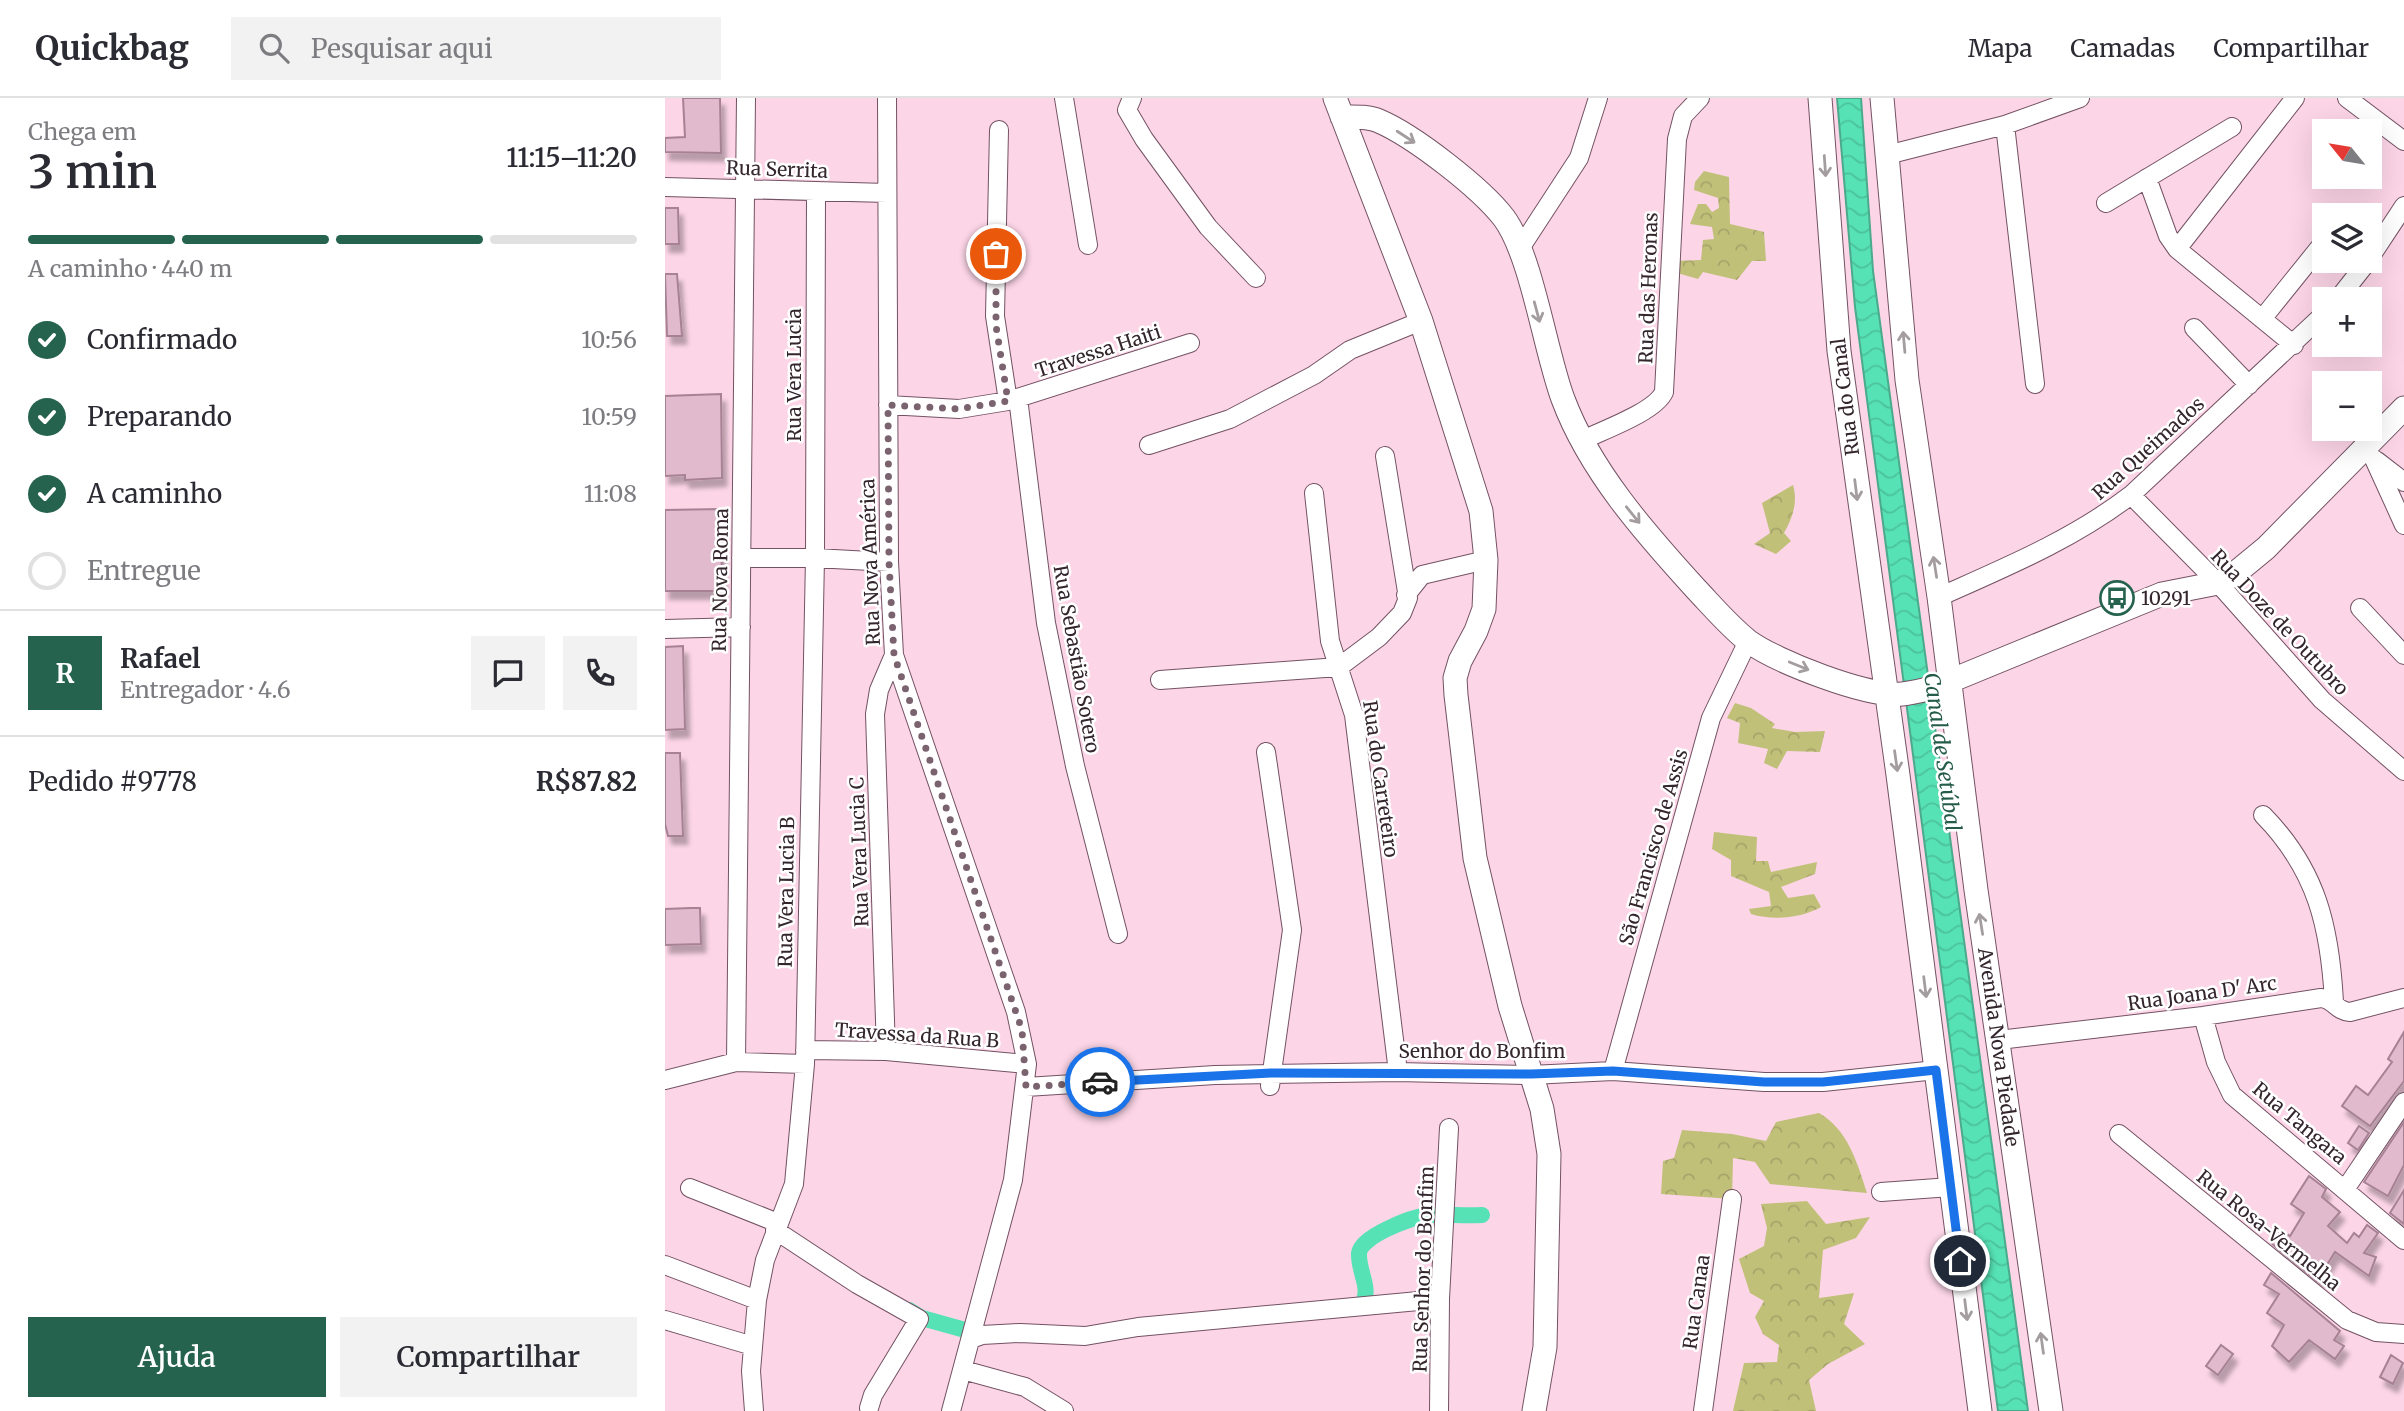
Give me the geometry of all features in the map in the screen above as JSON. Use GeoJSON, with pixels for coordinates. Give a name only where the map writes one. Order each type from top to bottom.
{"type":"FeatureCollection","features":[{"type":"Feature","properties":{"kind":"street","name":"Rua Nova Roma"},"geometry":{"type":"LineString","coordinates":[[736,1062],[746,98]]}},
{"type":"Feature","properties":{"kind":"street","name":"Rua Nova América"},"geometry":{"type":"LineString","coordinates":[[887,98],[889,562],[894,655],[1016,1012],[1027,1064],[1026,1087],[1008,1204],[978,1313],[978,1337],[951,1411]]}},
{"type":"Feature","properties":{"kind":"street"},"geometry":{"type":"LineString","coordinates":[[1064,98],[1088,245]]}},
{"type":"Feature","properties":{"kind":"street"},"geometry":{"type":"LineString","coordinates":[[1132,98],[1128,110],[1143,138],[1208,227],[1256,278]]}},
{"type":"Feature","properties":{"kind":"street"},"geometry":{"type":"LineString","coordinates":[[1519,250],[1579,158],[1598,98]]}},
{"type":"Feature","properties":{"kind":"street","name":"Rua das Heronas"},"geometry":{"type":"LineString","coordinates":[[1583,440],[1656,403],[1664,392],[1677,139],[1683,116],[1700,98]]}},
{"type":"Feature","properties":{"kind":"street","name":"Rua do Canal"},"geometry":{"type":"LineString","coordinates":[[1820,98],[1839,351],[1894,694]]}},
{"type":"Feature","properties":{"kind":"street"},"geometry":{"type":"LineString","coordinates":[[1882,98],[1907,380],[1939,597],[1942,685]]}},
{"type":"Feature","properties":{"kind":"street"},"geometry":{"type":"LineString","coordinates":[[1887,155],[2005,125],[2080,98]]}},
{"type":"Feature","properties":{"kind":"street"},"geometry":{"type":"LineString","coordinates":[[2177,249],[2295,98]]}},
{"type":"Feature","properties":{"kind":"street"},"geometry":{"type":"LineString","coordinates":[[2347,98],[2404,141]]}},
{"type":"Feature","properties":{"kind":"street"},"geometry":{"type":"LineString","coordinates":[[1339,105],[1377,120],[1437,158],[1504,218],[1519,250],[1557,384],[1583,440],[1628,509],[1672,563],[1748,641],[1768,654],[1805,669],[1894,694],[1942,685],[2162,594],[2218,583],[2266,548],[2370,454],[2404,408]]}},
{"type":"Feature","properties":{"kind":"street"},"geometry":{"type":"LineString","coordinates":[[1339,105],[1421,321],[1481,511],[1486,560],[1483,609],[1455,678],[1458,733],[1475,858],[1510,1006],[1542,1109],[1549,1154],[1550,1212],[1545,1347],[1534,1411]]}},
{"type":"Feature","properties":{"kind":"street"},"geometry":{"type":"LineString","coordinates":[[2005,125],[2035,384]]}},
{"type":"Feature","properties":{"kind":"street"},"geometry":{"type":"LineString","coordinates":[[2106,203],[2232,127]]}},
{"type":"Feature","properties":{"kind":"street","name":"Rua Sebastião Sotero"},"geometry":{"type":"LineString","coordinates":[[999,130],[995,316],[1013,400],[1046,623],[1075,766],[1118,934]]}},
{"type":"Feature","properties":{"kind":"street"},"geometry":{"type":"LineString","coordinates":[[2147,178],[2168,236],[2177,249],[2294,345]]}},
{"type":"Feature","properties":{"kind":"street","name":"Rua Serrita"},"geometry":{"type":"LineString","coordinates":[[665,187],[887,194]]}},
{"type":"Feature","properties":{"kind":"street","name":"Rua Vera Lucia"},"geometry":{"type":"LineString","coordinates":[[815,192],[815,558]]}},
{"type":"Feature","properties":{"kind":"street"},"geometry":{"type":"LineString","coordinates":[[2382,240],[2404,206]]}},
{"type":"Feature","properties":{"kind":"street"},"geometry":{"type":"LineString","coordinates":[[2262,319],[2312,257]]}},
{"type":"Feature","properties":{"kind":"street"},"geometry":{"type":"LineString","coordinates":[[2348,287],[2359,273]]}},
{"type":"Feature","properties":{"kind":"street"},"geometry":{"type":"LineString","coordinates":[[1149,444],[1230,419],[1314,375],[1350,350],[1421,321]]}},
{"type":"Feature","properties":{"kind":"street","name":"Rua Queimados"},"geometry":{"type":"LineString","coordinates":[[1939,597],[2058,544],[2131,495],[2312,326]]}},
{"type":"Feature","properties":{"kind":"street"},"geometry":{"type":"LineString","coordinates":[[2194,328],[2249,385]]}},
{"type":"Feature","properties":{"kind":"street","name":"Travessa Haiti"},"geometry":{"type":"LineString","coordinates":[[1013,400],[1190,343]]}},
{"type":"Feature","properties":{"kind":"street"},"geometry":{"type":"LineString","coordinates":[[888,405],[959,409],[1013,400]]}},
{"type":"Feature","properties":{"kind":"street"},"geometry":{"type":"LineString","coordinates":[[2370,454],[2404,482]]}},
{"type":"Feature","properties":{"kind":"street"},"geometry":{"type":"LineString","coordinates":[[2370,454],[2404,526]]}},
{"type":"Feature","properties":{"kind":"street"},"geometry":{"type":"LineString","coordinates":[[1160,680],[1339,667],[1379,637],[1407,603],[1385,456]]}},
{"type":"Feature","properties":{"kind":"street","name":"Rua do Carreteiro"},"geometry":{"type":"LineString","coordinates":[[1314,493],[1329,635],[1354,715],[1398,1072]]}},
{"type":"Feature","properties":{"kind":"street","name":"Rua Doze de Outubro"},"geometry":{"type":"LineString","coordinates":[[2131,495],[2218,583],[2322,700],[2404,771]]}},
{"type":"Feature","properties":{"kind":"street"},"geometry":{"type":"LineString","coordinates":[[741,558],[889,562]]}},
{"type":"Feature","properties":{"kind":"street","name":"Rua Vera Lucia B"},"geometry":{"type":"LineString","coordinates":[[754,1411],[753,1346],[757,1300],[776,1227],[788,1205],[794,1184],[805,1057],[815,558]]}},
{"type":"Feature","properties":{"kind":"street"},"geometry":{"type":"LineString","coordinates":[[1406,595],[1422,575],[1486,560]]}},
{"type":"Feature","properties":{"kind":"street"},"geometry":{"type":"LineString","coordinates":[[2360,608],[2404,655]]}},
{"type":"Feature","properties":{"kind":"street"},"geometry":{"type":"LineString","coordinates":[[665,629],[741,627]]}},
{"type":"Feature","properties":{"kind":"street","name":"São Francisco de Assis"},"geometry":{"type":"LineString","coordinates":[[1613,1071],[1711,718],[1748,641]]}},
{"type":"Feature","properties":{"kind":"street","name":"Rua Vera Lucia C"},"geometry":{"type":"LineString","coordinates":[[886,1051],[875,714],[879,690],[894,655]]}},
{"type":"Feature","properties":{"kind":"street","name":"Avenida Nova Piedade"},"geometry":{"type":"LineString","coordinates":[[1942,685],[1999,1041],[2051,1411]]}},
{"type":"Feature","properties":{"kind":"street"},"geometry":{"type":"LineString","coordinates":[[1894,694],[1936,1070],[1980,1411]]}},
{"type":"Feature","properties":{"kind":"street"},"geometry":{"type":"LineString","coordinates":[[1266,752],[1292,930],[1271,1079]]}},
{"type":"Feature","properties":{"kind":"street"},"geometry":{"type":"LineString","coordinates":[[2263,815],[2298,856],[2310,879],[2329,946],[2334,1002]]}},
{"type":"Feature","properties":{"kind":"street","name":"Rua Joana D' Arc"},"geometry":{"type":"LineString","coordinates":[[1999,1041],[2203,1016],[2321,998],[2334,1002],[2341,1011],[2350,1012],[2404,998]]}},
{"type":"Feature","properties":{"kind":"street","name":"Rua Tangara"},"geometry":{"type":"LineString","coordinates":[[2203,1016],[2216,1062],[2232,1095],[2247,1110],[2346,1188],[2404,1240]]}},
{"type":"Feature","properties":{"kind":"street","name":"Travessa da Rua B"},"geometry":{"type":"LineString","coordinates":[[665,1080],[736,1062],[886,1051],[1027,1064]]}},
{"type":"Feature","properties":{"kind":"street","name":"Senhor do Bonfim"},"geometry":{"type":"LineString","coordinates":[[1026,1087],[1398,1072],[1531,1074],[1613,1071],[1764,1082],[1823,1082],[1936,1070]]}},
{"type":"Feature","properties":{"kind":"street"},"geometry":{"type":"LineString","coordinates":[[2346,1188],[2404,1102]]}},
{"type":"Feature","properties":{"kind":"street","name":"Rua Senhor do Bonfim"},"geometry":{"type":"LineString","coordinates":[[1439,1411],[1440,1299],[1449,1128]]}},
{"type":"Feature","properties":{"kind":"street","name":"Rua Rosa-Vermelha"},"geometry":{"type":"LineString","coordinates":[[2119,1134],[2347,1320],[2376,1332],[2404,1334]]}},
{"type":"Feature","properties":{"kind":"street"},"geometry":{"type":"LineString","coordinates":[[1881,1192],[1951,1187]]}},
{"type":"Feature","properties":{"kind":"street"},"geometry":{"type":"LineString","coordinates":[[690,1188],[776,1227],[824,1264],[919,1319],[873,1395],[869,1408]]}},
{"type":"Feature","properties":{"kind":"street","name":"Rua Canaa"},"geometry":{"type":"LineString","coordinates":[[1703,1411],[1732,1199]]}},
{"type":"Feature","properties":{"kind":"street"},"geometry":{"type":"LineString","coordinates":[[665,1265],[757,1300]]}},
{"type":"Feature","properties":{"kind":"street"},"geometry":{"type":"LineString","coordinates":[[978,1337],[1020,1333],[1086,1336],[1138,1327],[1440,1299]]}},
{"type":"Feature","properties":{"kind":"street"},"geometry":{"type":"LineString","coordinates":[[665,1320],[753,1346]]}},
{"type":"Feature","properties":{"kind":"street"},"geometry":{"type":"LineString","coordinates":[[964,1370],[1025,1387],[1064,1411]]}},
{"type":"Feature","properties":{"kind":"green space"},"geometry":{"type":"Polygon","coordinates":[[[1704,171],[1729,177],[1730,224],[1764,232],[1766,261],[1752,261],[1737,280],[1703,272],[1698,279],[1674,272],[1674,261],[1701,260],[1703,240],[1714,239],[1712,227],[1690,224],[1698,204],[1706,204],[1712,212],[1719,208],[1718,198],[1694,190],[1695,182],[1704,171]]]}},
{"type":"Feature","properties":{"kind":"green space"},"geometry":{"type":"Polygon","coordinates":[[[1793,485],[1794,509],[1784,533],[1791,541],[1776,554],[1754,544],[1770,533],[1762,503],[1793,485]]]}},
{"type":"Feature","properties":{"kind":"green space"},"geometry":{"type":"Polygon","coordinates":[[[1735,703],[1751,708],[1775,724],[1772,728],[1795,732],[1825,731],[1820,752],[1787,751],[1777,769],[1764,763],[1768,749],[1738,743],[1740,723],[1727,718],[1735,703]]]}},
{"type":"Feature","properties":{"kind":"green space"},"geometry":{"type":"Polygon","coordinates":[[[1714,832],[1757,837],[1756,861],[1768,861],[1771,872],[1817,862],[1815,874],[1781,887],[1788,898],[1814,894],[1821,907],[1805,914],[1787,917],[1751,914],[1749,909],[1771,906],[1769,892],[1731,876],[1731,860],[1712,849],[1714,832]]]}},
{"type":"Feature","properties":{"kind":"green space"},"geometry":{"type":"Polygon","coordinates":[[[1819,1113],[1837,1128],[1850,1148],[1867,1193],[1770,1184],[1755,1162],[1733,1158],[1732,1199],[1661,1194],[1663,1161],[1674,1158],[1682,1130],[1732,1134],[1766,1141],[1776,1122],[1819,1113]]]}},
{"type":"Feature","properties":{"kind":"green space"},"geometry":{"type":"Polygon","coordinates":[[[1807,1201],[1826,1224],[1870,1217],[1856,1238],[1823,1250],[1819,1298],[1854,1293],[1844,1324],[1865,1344],[1828,1364],[1809,1380],[1816,1411],[1733,1411],[1744,1363],[1777,1362],[1779,1345],[1763,1334],[1755,1317],[1764,1301],[1750,1293],[1739,1259],[1764,1246],[1767,1228],[1761,1204],[1807,1201]]]}},
{"type":"Feature","properties":{"kind":"water"},"geometry":{"type":"Polygon","coordinates":[[[1837,98],[1861,98],[1873,271],[2028,1411],[1998,1411],[1855,307],[1837,98]]]}},
{"type":"Feature","properties":{"kind":"building"},"geometry":{"type":"Polygon","coordinates":[[[683,98],[720,98],[721,153],[665,152],[665,138],[685,137],[683,98]]]}},
{"type":"Feature","properties":{"kind":"building"},"geometry":{"type":"Polygon","coordinates":[[[665,208],[678,208],[679,244],[665,244],[665,208]]]}},
{"type":"Feature","properties":{"kind":"building"},"geometry":{"type":"Polygon","coordinates":[[[665,274],[677,274],[682,336],[667,336],[665,274]]]}},
{"type":"Feature","properties":{"kind":"building"},"geometry":{"type":"Polygon","coordinates":[[[721,394],[722,478],[685,480],[685,475],[665,476],[665,396],[721,394]]]}},
{"type":"Feature","properties":{"kind":"building"},"geometry":{"type":"Polygon","coordinates":[[[721,509],[722,591],[665,591],[665,510],[721,509]]]}},
{"type":"Feature","properties":{"kind":"building"},"geometry":{"type":"Polygon","coordinates":[[[683,646],[685,729],[665,730],[665,647],[683,646]]]}},
{"type":"Feature","properties":{"kind":"building"},"geometry":{"type":"Polygon","coordinates":[[[665,753],[680,753],[683,836],[668,836],[665,824],[665,753]]]}},
{"type":"Feature","properties":{"kind":"building"},"geometry":{"type":"Polygon","coordinates":[[[700,908],[701,944],[665,945],[665,909],[700,908]]]}},
{"type":"Feature","properties":{"kind":"building"},"geometry":{"type":"Polygon","coordinates":[[[2404,1032],[2404,1081],[2370,1126],[2342,1106],[2356,1086],[2368,1095],[2392,1062],[2388,1059],[2404,1032]]]}},
{"type":"Feature","properties":{"kind":"building"},"geometry":{"type":"Polygon","coordinates":[[[2404,1122],[2404,1165],[2388,1196],[2364,1182],[2404,1122]]]}},
{"type":"Feature","properties":{"kind":"building"},"geometry":{"type":"Polygon","coordinates":[[[2359,1126],[2369,1133],[2358,1150],[2348,1143],[2359,1126]]]}},
{"type":"Feature","properties":{"kind":"building"},"geometry":{"type":"Polygon","coordinates":[[[2309,1176],[2326,1189],[2322,1197],[2340,1212],[2328,1226],[2347,1243],[2354,1233],[2359,1237],[2367,1225],[2378,1233],[2364,1253],[2376,1257],[2369,1276],[2335,1252],[2317,1281],[2270,1242],[2280,1229],[2290,1236],[2304,1213],[2291,1204],[2309,1176]]]}},
{"type":"Feature","properties":{"kind":"building"},"geometry":{"type":"Polygon","coordinates":[[[2404,1190],[2404,1224],[2390,1213],[2404,1190]]]}},
{"type":"Feature","properties":{"kind":"building"},"geometry":{"type":"Polygon","coordinates":[[[2271,1273],[2340,1331],[2334,1340],[2344,1346],[2335,1359],[2309,1340],[2289,1362],[2272,1346],[2284,1325],[2267,1313],[2279,1294],[2264,1285],[2271,1273]]]}},
{"type":"Feature","properties":{"kind":"building"},"geometry":{"type":"Polygon","coordinates":[[[2221,1345],[2233,1354],[2218,1375],[2206,1366],[2221,1345]]]}},
{"type":"Feature","properties":{"kind":"building"},"geometry":{"type":"Polygon","coordinates":[[[2391,1355],[2403,1363],[2393,1384],[2380,1377],[2391,1355]]]}},
{"type":"Feature","properties":{"kind":"waterway"},"geometry":{"type":"LineString","coordinates":[[1350,1307],[1362,1305],[1365,1299],[1359,1253],[1368,1240],[1388,1228],[1428,1215],[1482,1215]]}},
{"type":"Feature","properties":{"kind":"waterway"},"geometry":{"type":"LineString","coordinates":[[909,1310],[922,1318],[983,1335]]}},
{"type":"Feature","properties":{"kind":"way so far"},"geometry":{"type":"LineString","coordinates":[[996,254],[996,326],[1008,401],[959,409],[888,405],[889,562],[894,655],[1022,1030],[1027,1064],[1026,1087],[1100,1082]]}},
{"type":"Feature","properties":{"kind":"place","name":"10291"},"geometry":{"type":"Point","coordinates":[2117,598]}},
{"type":"Feature","properties":{"kind":"route"},"geometry":{"type":"LineString","coordinates":[[1100,1082],[1271,1073],[1531,1074],[1613,1071],[1764,1082],[1823,1082],[1875,1079],[1936,1070],[1960,1261]]}},
{"type":"Feature","properties":{"kind":"water label","name":"Canal de Setúbal"},"geometry":{"type":"Point","coordinates":[1942,752]}}]}
